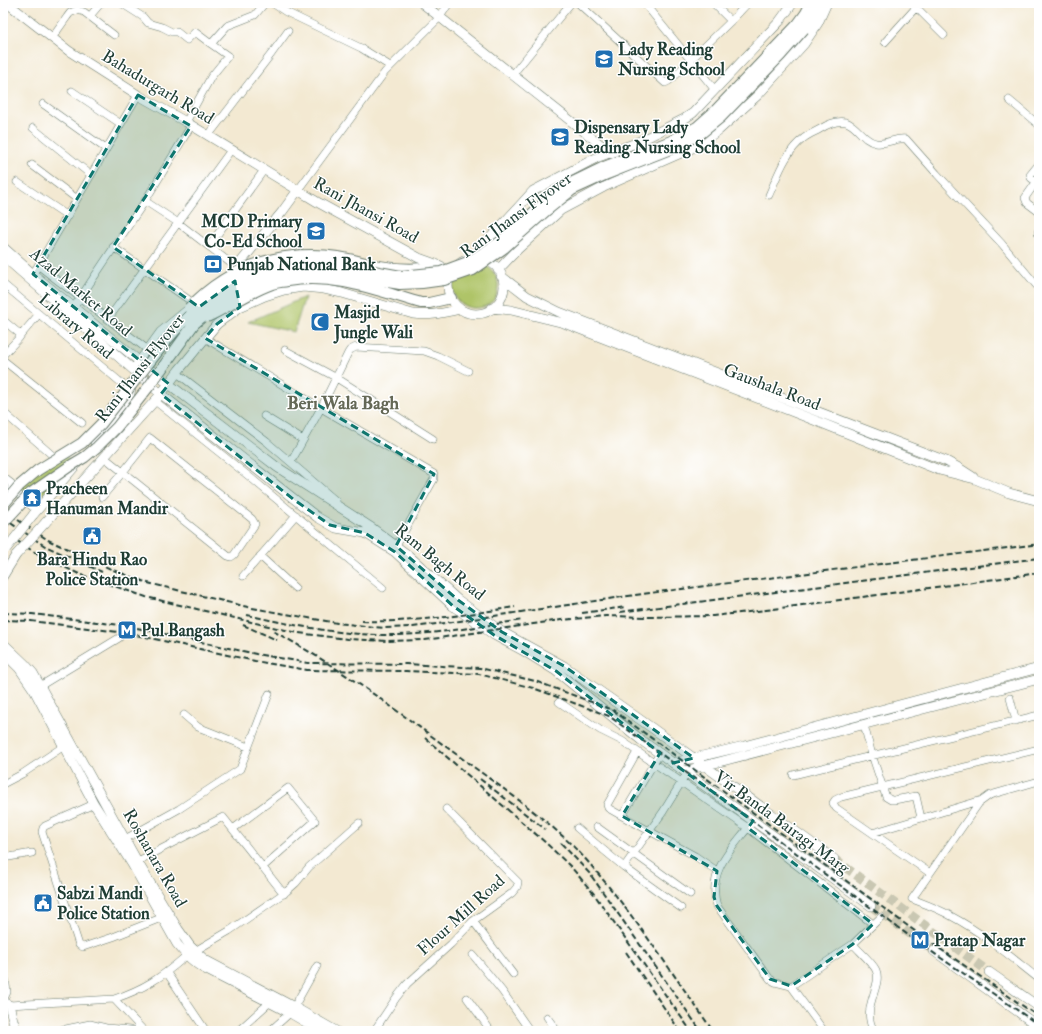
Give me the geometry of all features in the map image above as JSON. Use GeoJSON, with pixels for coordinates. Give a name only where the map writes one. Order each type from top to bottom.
{"type":"FeatureCollection","features":[{"type":"Feature","properties":{"kind":"main road","name":"Bahadurgarh Road"},"geometry":{"type":"LineString","coordinates":[[7,3],[69,51],[138,95],[298,190]]}},
{"type":"Feature","properties":{"kind":"main road"},"geometry":{"type":"LineString","coordinates":[[422,3],[612,152],[633,174]]}},
{"type":"Feature","properties":{"kind":"main road"},"geometry":{"type":"LineString","coordinates":[[471,259],[534,191],[596,158],[636,143],[693,113],[779,22],[793,3]]}},
{"type":"Feature","properties":{"kind":"main road","name":"Rani Jhansi Flyover"},"geometry":{"type":"LineString","coordinates":[[4,523],[31,493],[85,457],[117,427],[150,385],[194,324],[238,289],[276,275],[307,271],[334,272],[400,284],[444,280],[473,270],[504,248],[572,190],[607,174],[673,148],[700,134],[721,117],[781,56],[801,27],[811,3]]}},
{"type":"Feature","properties":{"kind":"main road","name":"Rani Jhansi Flyover"},"geometry":{"type":"LineString","coordinates":[[3,505],[19,486],[38,470],[82,443],[102,424],[166,341],[181,324],[200,306],[234,282],[272,268],[305,263],[335,264],[401,276],[441,272],[468,262],[500,242],[568,184],[604,167],[671,141],[697,127],[716,111],[814,15],[819,3]]}},
{"type":"Feature","properties":{"kind":"main road"},"geometry":{"type":"LineString","coordinates":[[500,273],[518,249],[561,210],[604,187],[695,147],[719,130],[758,95],[804,44],[818,23],[827,3]]}},
{"type":"Feature","properties":{"kind":"main road","name":"Rani Jhansi Road"},"geometry":{"type":"LineString","coordinates":[[4,551],[34,512],[99,439],[129,399],[134,369],[161,332],[235,270],[298,190],[419,258],[438,266],[457,266]]}},
{"type":"Feature","properties":{"kind":"main road","name":"Azad Market Road"},"geometry":{"type":"LineString","coordinates":[[4,249],[169,384]]}},
{"type":"Feature","properties":{"kind":"main road","name":"Azad Market Road"},"geometry":{"type":"LineString","coordinates":[[4,249],[161,394]]}},
{"type":"Feature","properties":{"kind":"main road"},"geometry":{"type":"LineString","coordinates":[[181,324],[189,309],[209,290],[230,275],[256,264],[294,255],[339,257],[395,269],[420,269],[438,266]]}},
{"type":"Feature","properties":{"kind":"main road"},"geometry":{"type":"LineString","coordinates":[[500,273],[503,281],[503,290],[500,299],[487,311],[478,314],[469,313],[460,309],[451,298],[448,286],[449,277],[457,266],[460,263],[471,259],[478,258],[487,260],[527,296],[540,303],[946,461],[960,468],[976,479]]}},
{"type":"Feature","properties":{"kind":"main road"},"geometry":{"type":"LineString","coordinates":[[235,270],[240,307]]}},
{"type":"Feature","properties":{"kind":"main road"},"geometry":{"type":"LineString","coordinates":[[194,324],[217,313],[246,295],[273,283],[301,278],[341,280],[421,303],[429,303],[451,298]]}},
{"type":"Feature","properties":{"kind":"main road"},"geometry":{"type":"LineString","coordinates":[[3,576],[16,555],[155,401],[217,324],[240,307],[265,296],[284,290],[303,288],[324,289],[342,293],[413,314],[438,314],[460,309]]}},
{"type":"Feature","properties":{"kind":"main road","name":"Gaushala Road"},"geometry":{"type":"LineString","coordinates":[[492,308],[511,310],[564,323],[939,470],[976,479],[1009,492],[1039,501]]}},
{"type":"Feature","properties":{"kind":"main road","name":"Ram Bagh Road"},"geometry":{"type":"LineString","coordinates":[[169,384],[277,467],[355,517],[453,606],[494,635],[556,671],[641,740],[673,763]]}},
{"type":"Feature","properties":{"kind":"main road","name":"Ram Bagh Road"},"geometry":{"type":"LineString","coordinates":[[161,394],[293,499],[330,525],[336,528],[368,530],[396,546],[458,600],[502,632],[564,666],[694,758]]}},
{"type":"Feature","properties":{"kind":"main road"},"geometry":{"type":"LineString","coordinates":[[293,499],[304,485]]}},
{"type":"Feature","properties":{"kind":"main road","name":"Roshanara Road"},"geometry":{"type":"LineString","coordinates":[[3,643],[33,673],[124,839],[161,918],[186,956],[203,968],[269,1003],[292,1010],[321,1031]]}},
{"type":"Feature","properties":{"kind":"main road","name":"Roshanara Road"},"geometry":{"type":"LineString","coordinates":[[3,652],[23,673],[64,746],[94,804],[184,938],[195,951],[205,960],[292,1010],[336,1031]]}},
{"type":"Feature","properties":{"kind":"main road"},"geometry":{"type":"LineString","coordinates":[[673,763],[1039,668]]}},
{"type":"Feature","properties":{"kind":"main road"},"geometry":{"type":"LineString","coordinates":[[686,772],[1039,679]]}},
{"type":"Feature","properties":{"kind":"main road"},"geometry":{"type":"LineString","coordinates":[[865,714],[866,724]]}},
{"type":"Feature","properties":{"kind":"main road","name":"Vir Banda Bairagi Marg"},"geometry":{"type":"LineString","coordinates":[[694,758],[834,859]]}},
{"type":"Feature","properties":{"kind":"main road","name":"Vir Banda Bairagi Marg"},"geometry":{"type":"LineString","coordinates":[[673,763],[751,824],[871,906]]}},
{"type":"Feature","properties":{"kind":"main road"},"geometry":{"type":"LineString","coordinates":[[934,951],[1038,1028]]}},
{"type":"Feature","properties":{"kind":"main road"},"geometry":{"type":"LineString","coordinates":[[3,971],[6,992],[5,1002],[16,1031]]}},
{"type":"Feature","properties":{"kind":"main road"},"geometry":{"type":"LineString","coordinates":[[989,972],[1038,1002]]}},
{"type":"Feature","properties":{"kind":"street"},"geometry":{"type":"LineString","coordinates":[[90,16],[101,3]]}},
{"type":"Feature","properties":{"kind":"street"},"geometry":{"type":"LineString","coordinates":[[74,307],[144,201],[188,124],[211,78],[228,56],[194,32],[187,40],[177,32],[172,32],[148,23],[143,17],[121,3]]}},
{"type":"Feature","properties":{"kind":"street"},"geometry":{"type":"LineString","coordinates":[[211,44],[227,26],[255,15],[265,3]]}},
{"type":"Feature","properties":{"kind":"street"},"geometry":{"type":"LineString","coordinates":[[272,3],[286,12],[361,48],[390,66]]}},
{"type":"Feature","properties":{"kind":"street"},"geometry":{"type":"LineString","coordinates":[[298,190],[385,72],[440,17],[449,3]]}},
{"type":"Feature","properties":{"kind":"street"},"geometry":{"type":"LineString","coordinates":[[513,74],[571,3]]}},
{"type":"Feature","properties":{"kind":"street"},"geometry":{"type":"LineString","coordinates":[[578,3],[665,82],[669,81],[748,3]]}},
{"type":"Feature","properties":{"kind":"street"},"geometry":{"type":"LineString","coordinates":[[644,3],[715,90]]}},
{"type":"Feature","properties":{"kind":"street"},"geometry":{"type":"LineString","coordinates":[[712,3],[731,21]]}},
{"type":"Feature","properties":{"kind":"street"},"geometry":{"type":"LineString","coordinates":[[885,42],[918,5],[944,35]]}},
{"type":"Feature","properties":{"kind":"street"},"geometry":{"type":"LineString","coordinates":[[52,38],[67,17],[73,11],[80,10],[114,35]]}},
{"type":"Feature","properties":{"kind":"street"},"geometry":{"type":"LineString","coordinates":[[208,136],[288,31]]}},
{"type":"Feature","properties":{"kind":"street"},"geometry":{"type":"LineString","coordinates":[[72,92],[121,124]]}},
{"type":"Feature","properties":{"kind":"street"},"geometry":{"type":"LineString","coordinates":[[33,274],[138,95]]}},
{"type":"Feature","properties":{"kind":"street"},"geometry":{"type":"LineString","coordinates":[[1009,100],[1039,125]]}},
{"type":"Feature","properties":{"kind":"street"},"geometry":{"type":"LineString","coordinates":[[43,104],[106,149]]}},
{"type":"Feature","properties":{"kind":"street"},"geometry":{"type":"LineString","coordinates":[[769,195],[782,164],[791,151],[803,138],[832,123],[842,121],[851,124],[866,138],[874,143],[886,143],[906,139],[1002,244],[1038,287]]}},
{"type":"Feature","properties":{"kind":"street"},"geometry":{"type":"LineString","coordinates":[[33,128],[91,175]]}},
{"type":"Feature","properties":{"kind":"street"},"geometry":{"type":"LineString","coordinates":[[108,319],[177,222],[231,150]]}},
{"type":"Feature","properties":{"kind":"street"},"geometry":{"type":"LineString","coordinates":[[1039,164],[1030,175],[1031,178],[1038,181],[1025,198],[1027,203],[1039,212]]}},
{"type":"Feature","properties":{"kind":"street"},"geometry":{"type":"LineString","coordinates":[[32,165],[77,199]]}},
{"type":"Feature","properties":{"kind":"street"},"geometry":{"type":"LineString","coordinates":[[209,246],[264,170]]}},
{"type":"Feature","properties":{"kind":"street"},"geometry":{"type":"LineString","coordinates":[[17,182],[68,216]]}},
{"type":"Feature","properties":{"kind":"street"},"geometry":{"type":"LineString","coordinates":[[144,201],[177,222],[209,246],[235,270]]}},
{"type":"Feature","properties":{"kind":"street"},"geometry":{"type":"LineString","coordinates":[[1039,229],[1039,236]]}},
{"type":"Feature","properties":{"kind":"street"},"geometry":{"type":"LineString","coordinates":[[113,248],[145,268],[195,304]]}},
{"type":"Feature","properties":{"kind":"street"},"geometry":{"type":"LineString","coordinates":[[39,266],[148,350]]}},
{"type":"Feature","properties":{"kind":"street","name":"Library Road"},"geometry":{"type":"LineString","coordinates":[[3,284],[131,391]]}},
{"type":"Feature","properties":{"kind":"street"},"geometry":{"type":"LineString","coordinates":[[3,355],[39,314]]}},
{"type":"Feature","properties":{"kind":"street"},"geometry":{"type":"LineString","coordinates":[[3,320],[21,335]]}},
{"type":"Feature","properties":{"kind":"street"},"geometry":{"type":"LineString","coordinates":[[205,338],[434,474],[435,477],[431,485],[396,546]]}},
{"type":"Feature","properties":{"kind":"street"},"geometry":{"type":"LineString","coordinates":[[291,462],[321,408],[335,377],[350,350],[356,347],[424,351],[438,356],[468,371]]}},
{"type":"Feature","properties":{"kind":"street"},"geometry":{"type":"LineString","coordinates":[[285,350],[335,377],[433,439]]}},
{"type":"Feature","properties":{"kind":"street"},"geometry":{"type":"LineString","coordinates":[[3,360],[82,423]]}},
{"type":"Feature","properties":{"kind":"street"},"geometry":{"type":"LineString","coordinates":[[177,373],[291,462],[355,517]]}},
{"type":"Feature","properties":{"kind":"street"},"geometry":{"type":"LineString","coordinates":[[155,401],[384,588]]}},
{"type":"Feature","properties":{"kind":"street"},"geometry":{"type":"LineString","coordinates":[[3,412],[52,455]]}},
{"type":"Feature","properties":{"kind":"street"},"geometry":{"type":"LineString","coordinates":[[264,416],[303,440]]}},
{"type":"Feature","properties":{"kind":"street"},"geometry":{"type":"LineString","coordinates":[[102,497],[123,472],[150,438],[255,524],[234,555],[231,557],[228,556],[123,472],[104,457]]}},
{"type":"Feature","properties":{"kind":"street"},"geometry":{"type":"LineString","coordinates":[[3,477],[12,484],[11,488],[34,512]]}},
{"type":"Feature","properties":{"kind":"street"},"geometry":{"type":"LineString","coordinates":[[242,576],[296,515]]}},
{"type":"Feature","properties":{"kind":"street"},"geometry":{"type":"LineString","coordinates":[[260,556],[295,588]]}},
{"type":"Feature","properties":{"kind":"street"},"geometry":{"type":"LineString","coordinates":[[40,686],[119,638]]}},
{"type":"Feature","properties":{"kind":"street"},"geometry":{"type":"LineString","coordinates":[[124,839],[179,809],[240,769],[269,694]]}},
{"type":"Feature","properties":{"kind":"street"},"geometry":{"type":"LineString","coordinates":[[1010,698],[1016,720]]}},
{"type":"Feature","properties":{"kind":"street"},"geometry":{"type":"LineString","coordinates":[[559,702],[596,727],[616,737],[682,782],[751,824],[873,924]]}},
{"type":"Feature","properties":{"kind":"street"},"geometry":{"type":"LineString","coordinates":[[184,715],[198,727],[248,747]]}},
{"type":"Feature","properties":{"kind":"street"},"geometry":{"type":"LineString","coordinates":[[793,775],[1039,715]]}},
{"type":"Feature","properties":{"kind":"street"},"geometry":{"type":"LineString","coordinates":[[866,724],[872,755],[886,797],[891,800],[916,796],[921,818]]}},
{"type":"Feature","properties":{"kind":"street"},"geometry":{"type":"LineString","coordinates":[[3,784],[32,768],[64,746]]}},
{"type":"Feature","properties":{"kind":"street"},"geometry":{"type":"LineString","coordinates":[[930,873],[836,808],[833,804],[835,800],[841,797],[1039,749]]}},
{"type":"Feature","properties":{"kind":"street"},"geometry":{"type":"LineString","coordinates":[[637,752],[607,805],[608,808],[695,856],[718,871]]}},
{"type":"Feature","properties":{"kind":"street"},"geometry":{"type":"LineString","coordinates":[[622,816],[660,754]]}},
{"type":"Feature","properties":{"kind":"street"},"geometry":{"type":"LineString","coordinates":[[624,867],[682,782],[686,772]]}},
{"type":"Feature","properties":{"kind":"street"},"geometry":{"type":"LineString","coordinates":[[1039,781],[990,795],[979,803],[912,899],[936,908],[956,919],[1004,951],[1039,979]]}},
{"type":"Feature","properties":{"kind":"street"},"geometry":{"type":"LineString","coordinates":[[232,829],[288,788],[315,821],[263,867]]}},
{"type":"Feature","properties":{"kind":"street"},"geometry":{"type":"LineString","coordinates":[[872,833],[984,799]]}},
{"type":"Feature","properties":{"kind":"street"},"geometry":{"type":"LineString","coordinates":[[94,804],[46,826],[43,828],[42,832],[79,945],[83,948],[161,918]]}},
{"type":"Feature","properties":{"kind":"street","name":"Flour Mill Road"},"geometry":{"type":"LineString","coordinates":[[374,1031],[401,991],[451,944],[473,920],[517,888],[518,882],[446,809]]}},
{"type":"Feature","properties":{"kind":"street"},"geometry":{"type":"LineString","coordinates":[[134,863],[223,817],[284,894]]}},
{"type":"Feature","properties":{"kind":"street"},"geometry":{"type":"LineString","coordinates":[[195,951],[229,931],[284,894],[296,883],[309,867],[359,823]]}},
{"type":"Feature","properties":{"kind":"street"},"geometry":{"type":"LineString","coordinates":[[751,824],[722,862],[718,871],[714,897],[717,906],[770,979],[775,982],[791,986],[824,1031]]}},
{"type":"Feature","properties":{"kind":"street"},"geometry":{"type":"LineString","coordinates":[[597,827],[690,894]]}},
{"type":"Feature","properties":{"kind":"street"},"geometry":{"type":"LineString","coordinates":[[577,828],[624,867],[681,908]]}},
{"type":"Feature","properties":{"kind":"street"},"geometry":{"type":"LineString","coordinates":[[3,858],[32,853]]}},
{"type":"Feature","properties":{"kind":"street"},"geometry":{"type":"LineString","coordinates":[[791,986],[853,944],[881,917]]}},
{"type":"Feature","properties":{"kind":"street"},"geometry":{"type":"LineString","coordinates":[[473,920],[513,974]]}},
{"type":"Feature","properties":{"kind":"street"},"geometry":{"type":"LineString","coordinates":[[853,944],[877,971],[877,979],[869,1013],[874,1031]]}},
{"type":"Feature","properties":{"kind":"street"},"geometry":{"type":"LineString","coordinates":[[473,955],[502,991],[529,1031]]}},
{"type":"Feature","properties":{"kind":"street"},"geometry":{"type":"LineString","coordinates":[[5,1002],[114,999],[142,988],[167,973],[186,956]]}},
{"type":"Feature","properties":{"kind":"street"},"geometry":{"type":"LineString","coordinates":[[270,1031],[292,1010],[317,966]]}},
{"type":"Feature","properties":{"kind":"street"},"geometry":{"type":"LineString","coordinates":[[167,973],[206,1031]]}},
{"type":"Feature","properties":{"kind":"street"},"geometry":{"type":"LineString","coordinates":[[467,998],[491,1031]]}},
{"type":"Feature","properties":{"kind":"street"},"geometry":{"type":"LineString","coordinates":[[114,999],[144,1031]]}},
{"type":"Feature","properties":{"kind":"street"},"geometry":{"type":"LineString","coordinates":[[238,1031],[269,1003]]}},
{"type":"Feature","properties":{"kind":"street"},"geometry":{"type":"LineString","coordinates":[[547,1017],[557,1031]]}},
{"type":"Feature","properties":{"kind":"street"},"geometry":{"type":"LineString","coordinates":[[56,1031],[90,1024],[101,1029],[144,1031]]}},
{"type":"Feature","properties":{"kind":"highlighted area"},"geometry":{"type":"Polygon","coordinates":[[[138,95],[191,126],[113,247],[199,307],[235,281],[240,307],[217,324],[205,338],[434,474],[396,546],[458,600],[502,632],[564,666],[694,758],[673,763],[753,821],[748,828],[873,924],[853,944],[791,986],[770,979],[717,906],[714,897],[717,871],[622,816],[660,753],[556,671],[494,635],[453,606],[395,552],[365,533],[330,525],[293,499],[161,394],[169,384],[33,274],[138,95]]]}},
{"type":"Feature","properties":{"kind":"green space"},"geometry":{"type":"Polygon","coordinates":[[[484,265],[492,270],[497,277],[497,294],[491,302],[483,307],[474,308],[465,306],[458,301],[453,292],[453,280],[484,265]]]}},
{"type":"Feature","properties":{"kind":"green space"},"geometry":{"type":"Polygon","coordinates":[[[305,297],[294,332],[248,322],[305,297]]]}},
{"type":"Feature","properties":{"kind":"green space"},"geometry":{"type":"Polygon","coordinates":[[[63,453],[72,462],[40,497],[37,497],[29,490],[25,494],[14,484],[31,470],[63,453]]]}},
{"type":"Feature","properties":{"kind":"tunnel"},"geometry":{"type":"LineString","coordinates":[[834,859],[989,972]]}},
{"type":"Feature","properties":{"kind":"tunnel"},"geometry":{"type":"LineString","coordinates":[[871,906],[934,951]]}},
{"type":"Feature","properties":{"kind":"railway"},"geometry":{"type":"LineString","coordinates":[[3,510],[48,540],[113,570],[148,583],[252,608],[337,623],[384,628],[413,627],[460,621],[642,594],[1039,544]]}},
{"type":"Feature","properties":{"kind":"railway"},"geometry":{"type":"LineString","coordinates":[[3,518],[45,546],[102,572]]}},
{"type":"Feature","properties":{"kind":"railway"},"geometry":{"type":"LineString","coordinates":[[3,532],[39,555],[79,574],[146,597],[298,633],[347,639],[388,641],[425,640],[561,620],[606,616],[713,616],[1039,573]]}},
{"type":"Feature","properties":{"kind":"railway"},"geometry":{"type":"LineString","coordinates":[[620,612],[1039,558]]}},
{"type":"Feature","properties":{"kind":"railway"},"geometry":{"type":"LineString","coordinates":[[362,621],[420,620],[515,607]]}},
{"type":"Feature","properties":{"kind":"railway"},"geometry":{"type":"LineString","coordinates":[[582,613],[626,607]]}},
{"type":"Feature","properties":{"kind":"railway"},"geometry":{"type":"LineString","coordinates":[[3,613],[32,614],[128,626],[256,654],[308,663],[406,664],[480,668],[535,681],[613,710],[923,937],[1039,1017]]}},
{"type":"Feature","properties":{"kind":"railway"},"geometry":{"type":"LineString","coordinates":[[247,615],[321,630],[376,635],[427,633],[523,620]]}},
{"type":"Feature","properties":{"kind":"railway"},"geometry":{"type":"LineString","coordinates":[[3,620],[31,621],[127,633],[255,661],[307,670],[406,671],[479,674],[533,688],[609,716],[919,943],[1039,1025]]}},
{"type":"Feature","properties":{"kind":"railway"},"geometry":{"type":"LineString","coordinates":[[243,625],[277,640]]}},
{"type":"Feature","properties":{"kind":"railway"},"geometry":{"type":"LineString","coordinates":[[273,631],[321,659],[389,705],[511,794],[564,837],[611,889],[656,949],[713,1031]]}},
{"type":"Feature","properties":{"kind":"railway"},"geometry":{"type":"LineString","coordinates":[[425,738],[546,843],[571,867],[594,894],[691,1031]]}},
{"type":"Feature","properties":{"kind":"railway"},"geometry":{"type":"LineString","coordinates":[[480,779],[545,829]]}},
{"type":"Feature","properties":{"kind":"railway"},"geometry":{"type":"LineString","coordinates":[[561,843],[590,874],[701,1031]]}},
{"type":"Feature","properties":{"kind":"railway"},"geometry":{"type":"LineString","coordinates":[[626,952],[680,1031]]}},
{"type":"Feature","properties":{"kind":"place","name":"Lady Reading Nursing School"},"geometry":{"type":"Point","coordinates":[604,59]}},
{"type":"Feature","properties":{"kind":"place","name":"Dispensary Lady Reading Nursing School"},"geometry":{"type":"Point","coordinates":[560,137]}},
{"type":"Feature","properties":{"kind":"place","name":"MCD Primary Co-Ed School"},"geometry":{"type":"Point","coordinates":[316,231]}},
{"type":"Feature","properties":{"kind":"place","name":"Punjab National Bank"},"geometry":{"type":"Point","coordinates":[213,264]}},
{"type":"Feature","properties":{"kind":"place","name":"Masjid Jungle Wali"},"geometry":{"type":"Point","coordinates":[320,322]}},
{"type":"Feature","properties":{"kind":"place","name":"Pracheen Hanuman Mandir"},"geometry":{"type":"Point","coordinates":[32,498]}},
{"type":"Feature","properties":{"kind":"place","name":"Bara Hindu Rao Police Station"},"geometry":{"type":"Point","coordinates":[92,536]}},
{"type":"Feature","properties":{"kind":"place","name":"Pul Bangash"},"geometry":{"type":"Point","coordinates":[127,630]}},
{"type":"Feature","properties":{"kind":"place","name":"Sabzi Mandi Police Station"},"geometry":{"type":"Point","coordinates":[43,903]}},
{"type":"Feature","properties":{"kind":"place","name":"Pratap Nagar"},"geometry":{"type":"Point","coordinates":[920,940]}},
{"type":"Feature","properties":{"kind":"district","name":"Beri Wala Bagh"},"geometry":{"type":"Point","coordinates":[343,403]}}]}
